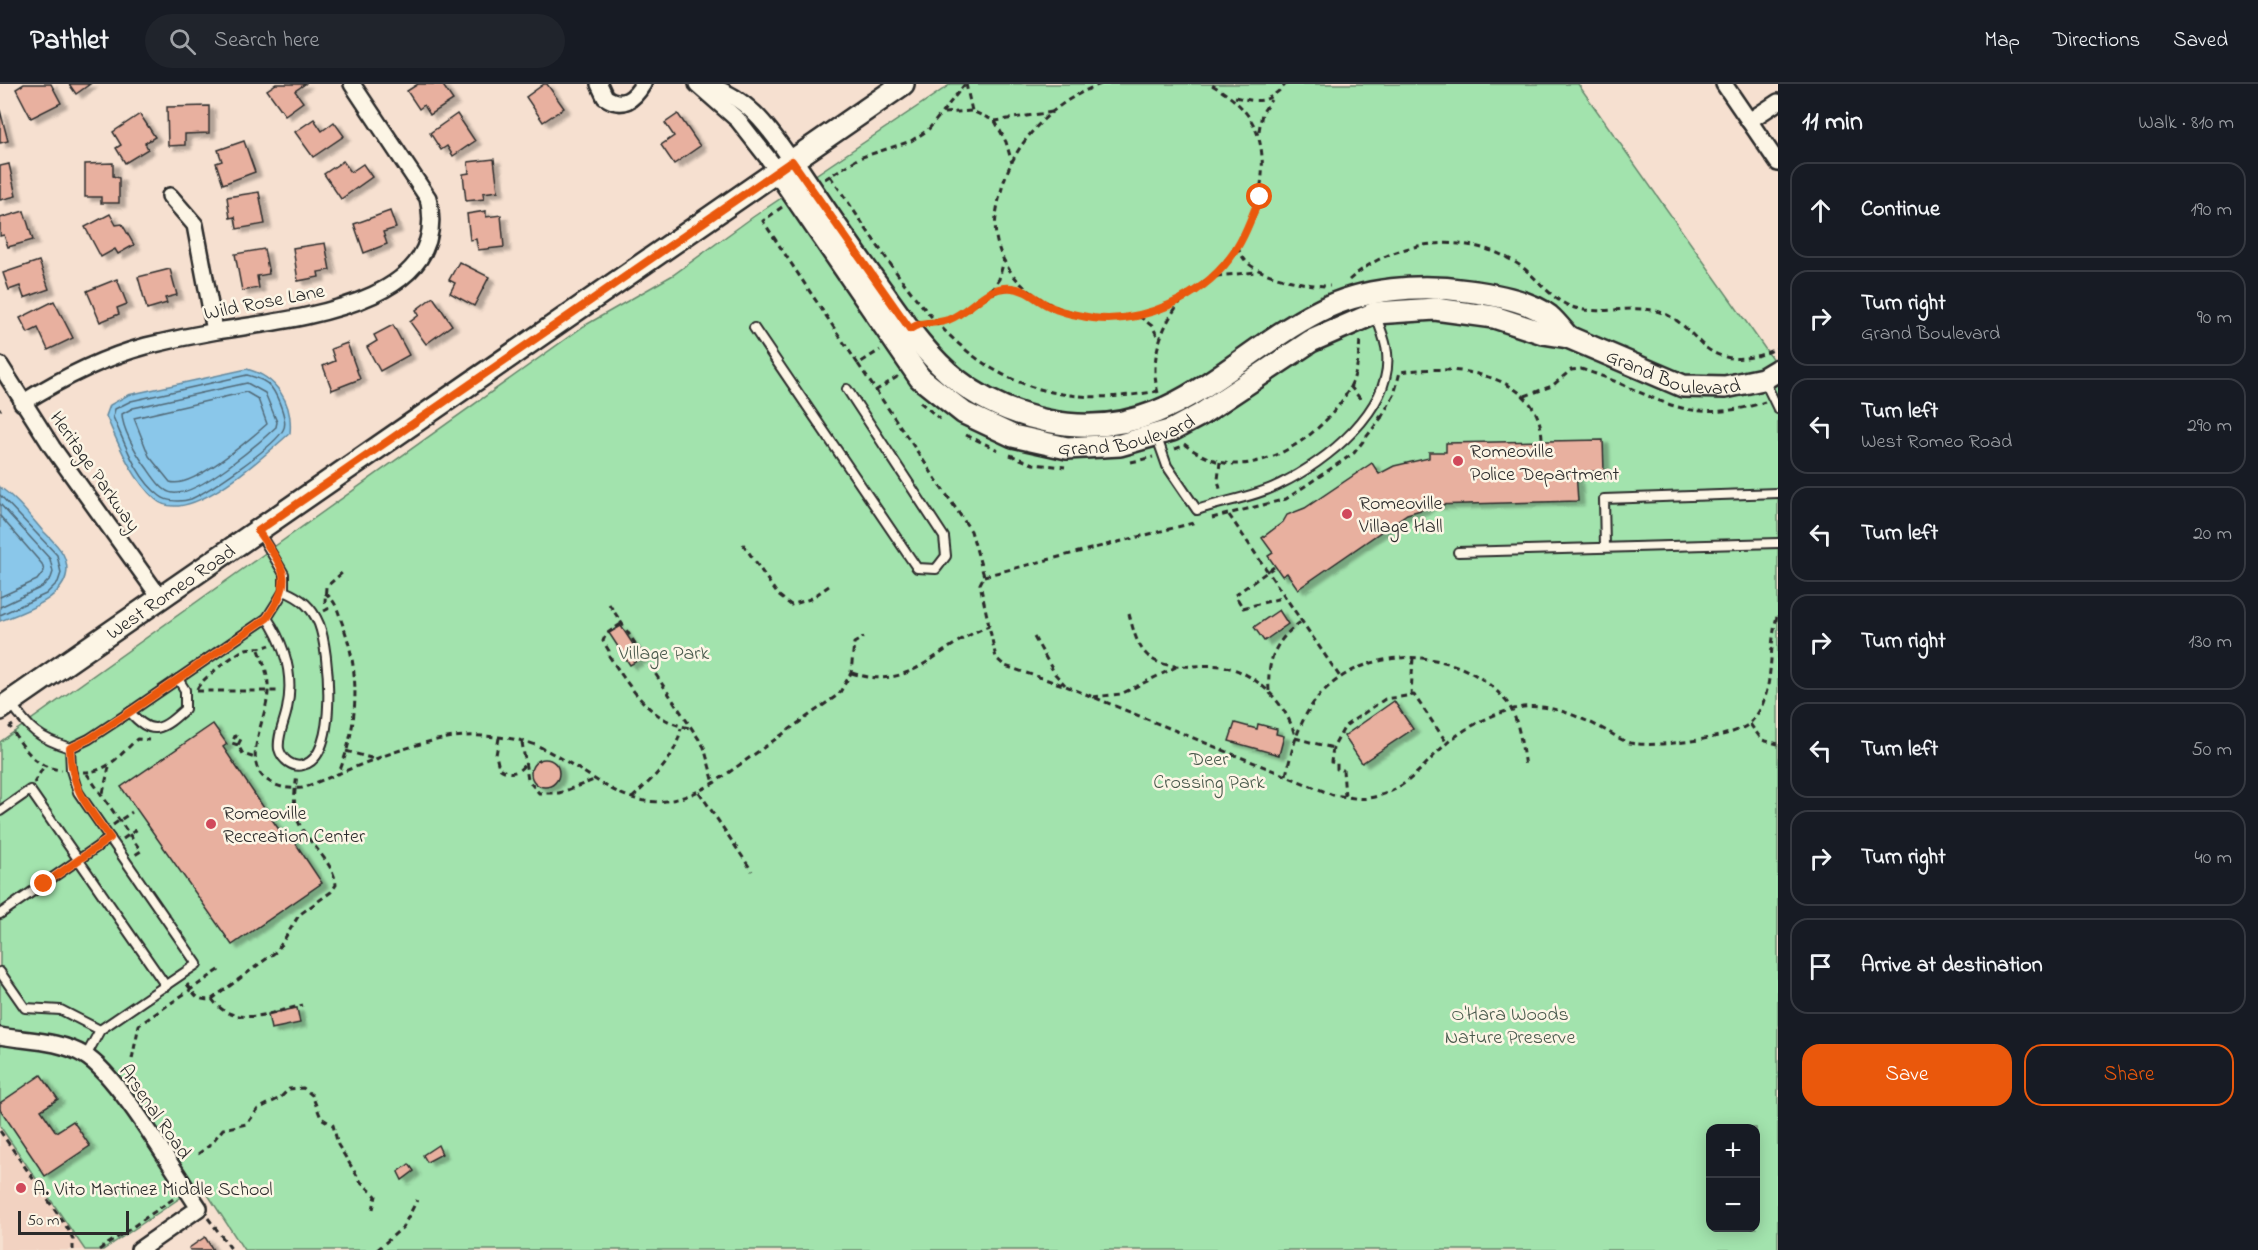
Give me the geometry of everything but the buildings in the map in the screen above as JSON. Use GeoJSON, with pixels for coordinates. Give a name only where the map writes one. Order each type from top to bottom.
{"type":"FeatureCollection","features":[{"type":"Feature","properties":{"kind":"street","name":"Wild Rose Lane"},"geometry":{"type":"LineString","coordinates":[[22,403],[92,364],[146,346],[215,331],[305,317],[360,300],[403,275],[425,250],[431,219],[428,198],[352,84]]}},
{"type":"Feature","properties":{"kind":"street"},"geometry":{"type":"LineString","coordinates":[[599,84],[605,98],[618,103],[631,100],[644,84]]}},
{"type":"Feature","properties":{"kind":"street"},"geometry":{"type":"LineString","coordinates":[[698,84],[785,166]]}},
{"type":"Feature","properties":{"kind":"street"},"geometry":{"type":"LineString","coordinates":[[703,84],[722,89],[748,104],[772,132],[785,166]]}},
{"type":"Feature","properties":{"kind":"street","name":"West Romeo Road"},"geometry":{"type":"LineString","coordinates":[[10,710],[160,599],[903,84]]}},
{"type":"Feature","properties":{"kind":"street"},"geometry":{"type":"LineString","coordinates":[[1724,84],[1778,163]]}},
{"type":"Feature","properties":{"kind":"street"},"geometry":{"type":"LineString","coordinates":[[1749,121],[1778,102]]}},
{"type":"Feature","properties":{"kind":"street","name":"Grand Boulevard"},"geometry":{"type":"LineString","coordinates":[[785,166],[901,335],[920,378],[964,413],[1013,436],[1067,448],[1172,440],[1200,414],[1311,341],[1367,309]]}},
{"type":"Feature","properties":{"kind":"street"},"geometry":{"type":"LineString","coordinates":[[170,196],[195,225],[215,331]]}},
{"type":"Feature","properties":{"kind":"street","name":"Grand Boulevard"},"geometry":{"type":"LineString","coordinates":[[901,335],[959,382],[993,403],[1026,417],[1063,424],[1103,425],[1156,405],[1186,399],[1281,333],[1321,310],[1436,309],[1494,317],[1543,333],[1568,337],[1683,386],[1725,387],[1771,374]]}},
{"type":"Feature","properties":{"kind":"street","name":"Heritage Parkway"},"geometry":{"type":"LineString","coordinates":[[0,365],[22,403],[160,599]]}},
{"type":"Feature","properties":{"kind":"street","name":"Arsenal Road"},"geometry":{"type":"LineString","coordinates":[[0,1036],[65,1046],[86,1056],[112,1081],[199,1208]]}},
{"type":"Feature","properties":{"kind":"street"},"geometry":{"type":"LineString","coordinates":[[139,1250],[199,1208]]}},
{"type":"Feature","properties":{"kind":"lane"},"geometry":{"type":"LineString","coordinates":[[1156,405],[1172,440],[1167,466],[1197,510],[1280,485],[1343,443],[1372,410],[1383,388],[1387,353],[1367,309]]}},
{"type":"Feature","properties":{"kind":"lane"},"geometry":{"type":"LineString","coordinates":[[754,328],[917,568],[936,568],[946,556],[944,537],[847,389]]}},
{"type":"Feature","properties":{"kind":"lane"},"geometry":{"type":"LineString","coordinates":[[1771,374],[1772,400],[1778,410]]}},
{"type":"Feature","properties":{"kind":"lane"},"geometry":{"type":"LineString","coordinates":[[1605,548],[1604,499],[1778,493]]}},
{"type":"Feature","properties":{"kind":"lane"},"geometry":{"type":"LineString","coordinates":[[10,710],[29,729],[48,741],[70,748],[89,739],[130,712],[267,618],[284,591],[284,574],[258,531]]}},
{"type":"Feature","properties":{"kind":"lane"},"geometry":{"type":"LineString","coordinates":[[1458,552],[1778,543]]}},
{"type":"Feature","properties":{"kind":"lane"},"geometry":{"type":"LineString","coordinates":[[267,618],[278,634],[290,682],[279,749],[285,760],[293,765],[302,766],[319,753],[325,733],[328,672],[319,625],[313,613],[302,598],[284,591]]}},
{"type":"Feature","properties":{"kind":"lane"},"geometry":{"type":"LineString","coordinates":[[130,712],[145,727],[154,730],[171,722],[185,709],[185,690],[178,679]]}},
{"type":"Feature","properties":{"kind":"lane"},"geometry":{"type":"LineString","coordinates":[[70,748],[71,770],[78,792],[197,964],[100,1030],[86,1056]]}},
{"type":"Feature","properties":{"kind":"lane"},"geometry":{"type":"LineString","coordinates":[[0,812],[30,790],[166,986]]}},
{"type":"Feature","properties":{"kind":"lane"},"geometry":{"type":"LineString","coordinates":[[0,914],[110,838]]}},
{"type":"Feature","properties":{"kind":"lane"},"geometry":{"type":"LineString","coordinates":[[0,972],[26,1008],[61,1010],[100,1030]]}},
{"type":"Feature","properties":{"kind":"path"},"geometry":{"type":"LineString","coordinates":[[965,84],[972,111]]}},
{"type":"Feature","properties":{"kind":"path"},"geometry":{"type":"LineString","coordinates":[[965,84],[928,130],[911,141],[859,158],[763,221],[971,531],[984,576],[980,584],[996,658],[1005,666],[1093,697],[1333,795],[1368,798],[1396,789],[1418,774],[1447,743],[1476,724],[1525,707],[1551,708],[1580,716],[1629,743],[1672,743],[1729,735],[1750,724],[1767,701],[1772,679],[1772,636],[1778,613]]}},
{"type":"Feature","properties":{"kind":"path"},"geometry":{"type":"LineString","coordinates":[[1087,89],[1089,84]]}},
{"type":"Feature","properties":{"kind":"path"},"geometry":{"type":"LineString","coordinates":[[1101,84],[1087,89],[1041,121],[1006,173],[997,206],[997,242],[1010,272],[1050,307],[1093,318],[1139,315],[1182,298],[1214,276],[1243,237],[1260,197],[1263,162],[1259,131],[1262,113],[1271,99],[1286,84]]}},
{"type":"Feature","properties":{"kind":"path"},"geometry":{"type":"LineString","coordinates":[[1210,84],[1233,96],[1253,102],[1271,99]]}},
{"type":"Feature","properties":{"kind":"path"},"geometry":{"type":"LineString","coordinates":[[1233,96],[1259,131]]}},
{"type":"Feature","properties":{"kind":"path"},"geometry":{"type":"LineString","coordinates":[[943,113],[972,111],[996,121],[1053,112]]}},
{"type":"Feature","properties":{"kind":"path"},"geometry":{"type":"LineString","coordinates":[[996,121],[1006,142],[1012,163]]}},
{"type":"Feature","properties":{"kind":"path"},"geometry":{"type":"LineString","coordinates":[[830,176],[933,322],[959,347],[1006,378],[1035,388],[1083,398],[1108,398],[1156,405],[1159,339],[1167,319],[1182,298]]}},
{"type":"Feature","properties":{"kind":"path"},"geometry":{"type":"LineString","coordinates":[[858,364],[919,323],[950,320],[991,291],[999,279],[1004,258]]}},
{"type":"Feature","properties":{"kind":"path"},"geometry":{"type":"LineString","coordinates":[[1214,276],[1259,272]]}},
{"type":"Feature","properties":{"kind":"path"},"geometry":{"type":"LineString","coordinates":[[991,291],[1010,288],[1029,291]]}},
{"type":"Feature","properties":{"kind":"path"},"geometry":{"type":"LineString","coordinates":[[1172,440],[1220,462],[1235,464],[1276,455],[1330,415],[1342,400],[1357,368],[1360,330],[1367,309]]}},
{"type":"Feature","properties":{"kind":"path"},"geometry":{"type":"LineString","coordinates":[[1139,315],[1152,326],[1159,339]]}},
{"type":"Feature","properties":{"kind":"path"},"geometry":{"type":"LineString","coordinates":[[1381,418],[1394,395],[1400,372],[1444,369],[1474,374],[1503,383],[1525,396],[1538,415],[1542,441]]}},
{"type":"Feature","properties":{"kind":"path"},"geometry":{"type":"LineString","coordinates":[[1525,396],[1552,386],[1571,370],[1581,369],[1655,401],[1685,410],[1732,411],[1772,400]]}},
{"type":"Feature","properties":{"kind":"path"},"geometry":{"type":"LineString","coordinates":[[1220,462],[1218,480],[1229,515],[1340,677]]}},
{"type":"Feature","properties":{"kind":"path"},"geometry":{"type":"LineString","coordinates":[[1210,519],[1229,515]]}},
{"type":"Feature","properties":{"kind":"path"},"geometry":{"type":"LineString","coordinates":[[984,576],[1201,521]]}},
{"type":"Feature","properties":{"kind":"path"},"geometry":{"type":"LineString","coordinates":[[743,544],[784,601],[791,605],[800,604],[829,586]]}},
{"type":"Feature","properties":{"kind":"path"},"geometry":{"type":"LineString","coordinates":[[1274,567],[1235,595],[1243,608],[1285,597]]}},
{"type":"Feature","properties":{"kind":"path"},"geometry":{"type":"LineString","coordinates":[[338,775],[346,752],[355,702],[354,667],[346,631],[333,598],[325,593],[330,582],[342,573]]}},
{"type":"Feature","properties":{"kind":"path"},"geometry":{"type":"LineString","coordinates":[[609,604],[704,747],[714,783]]}},
{"type":"Feature","properties":{"kind":"path"},"geometry":{"type":"LineString","coordinates":[[1129,614],[1135,635],[1149,656],[1164,664],[1223,666],[1243,674],[1270,693],[1284,710],[1292,724],[1295,738]]}},
{"type":"Feature","properties":{"kind":"path"},"geometry":{"type":"LineString","coordinates":[[1270,693],[1270,658],[1282,638],[1302,621]]}},
{"type":"Feature","properties":{"kind":"path"},"geometry":{"type":"LineString","coordinates":[[622,624],[603,637],[609,656],[632,690],[652,711],[681,727],[691,728]]}},
{"type":"Feature","properties":{"kind":"path"},"geometry":{"type":"LineString","coordinates":[[852,673],[867,678],[899,677],[915,670],[955,642],[988,626]]}},
{"type":"Feature","properties":{"kind":"path"},"geometry":{"type":"LineString","coordinates":[[1034,636],[1055,674],[1066,687]]}},
{"type":"Feature","properties":{"kind":"path"},"geometry":{"type":"LineString","coordinates":[[259,650],[267,675],[268,691],[255,758],[262,776],[275,785],[296,789],[445,738],[462,736],[499,738],[544,748],[594,780],[632,798],[658,803],[699,792],[714,783],[839,694],[852,673],[854,643],[864,638]]}},
{"type":"Feature","properties":{"kind":"path"},"geometry":{"type":"LineString","coordinates":[[1411,696],[1413,657]]}},
{"type":"Feature","properties":{"kind":"path"},"geometry":{"type":"LineString","coordinates":[[1286,775],[1295,738],[1309,709],[1340,677],[1366,664],[1413,657],[1428,658],[1467,672],[1498,694],[1511,711],[1525,767]]}},
{"type":"Feature","properties":{"kind":"path"},"geometry":{"type":"LineString","coordinates":[[1093,697],[1121,694],[1178,666]]}},
{"type":"Feature","properties":{"kind":"path"},"geometry":{"type":"LineString","coordinates":[[197,691],[268,691]]}},
{"type":"Feature","properties":{"kind":"path"},"geometry":{"type":"LineString","coordinates":[[1345,796],[1343,770],[1337,769],[1337,763],[1331,762],[1333,748],[1345,726],[1385,699],[1414,695],[1447,743]]}},
{"type":"Feature","properties":{"kind":"path"},"geometry":{"type":"LineString","coordinates":[[10,710],[10,727],[25,751],[48,769],[71,770]]}},
{"type":"Feature","properties":{"kind":"path"},"geometry":{"type":"LineString","coordinates":[[1750,724],[1762,740],[1778,744]]}},
{"type":"Feature","properties":{"kind":"path"},"geometry":{"type":"LineString","coordinates":[[632,798],[671,759],[678,744],[681,727]]}},
{"type":"Feature","properties":{"kind":"path"},"geometry":{"type":"LineString","coordinates":[[499,738],[496,755],[499,768],[510,773],[517,772],[525,763]]}},
{"type":"Feature","properties":{"kind":"path"},"geometry":{"type":"LineString","coordinates":[[1295,738],[1333,748]]}},
{"type":"Feature","properties":{"kind":"path"},"geometry":{"type":"LineString","coordinates":[[522,742],[528,780],[538,793],[558,793],[594,780]]}},
{"type":"Feature","properties":{"kind":"path"},"geometry":{"type":"LineString","coordinates":[[238,745],[243,754],[255,758]]}},
{"type":"Feature","properties":{"kind":"path"},"geometry":{"type":"LineString","coordinates":[[346,752],[380,760]]}},
{"type":"Feature","properties":{"kind":"path"},"geometry":{"type":"LineString","coordinates":[[30,790],[44,766]]}},
{"type":"Feature","properties":{"kind":"path"},"geometry":{"type":"LineString","coordinates":[[103,795],[103,786],[109,766],[87,773],[141,851],[126,862]]}},
{"type":"Feature","properties":{"kind":"path"},"geometry":{"type":"LineString","coordinates":[[181,975],[198,998],[204,1001],[212,999],[277,951],[299,915],[332,892],[336,885],[332,871],[298,821],[296,789]]}},
{"type":"Feature","properties":{"kind":"path"},"geometry":{"type":"LineString","coordinates":[[699,792],[752,871]]}},
{"type":"Feature","properties":{"kind":"path"},"geometry":{"type":"LineString","coordinates":[[120,820],[132,812]]}},
{"type":"Feature","properties":{"kind":"path"},"geometry":{"type":"LineString","coordinates":[[129,834],[139,828]]}},
{"type":"Feature","properties":{"kind":"path"},"geometry":{"type":"LineString","coordinates":[[132,1059],[139,1025],[222,968]]}},
{"type":"Feature","properties":{"kind":"path"},"geometry":{"type":"LineString","coordinates":[[212,999],[226,1013],[242,1018],[303,1005]]}},
{"type":"Feature","properties":{"kind":"path"},"geometry":{"type":"LineString","coordinates":[[198,1154],[209,1146],[223,1129],[246,1124],[263,1105],[280,1098],[289,1089],[303,1088],[312,1095],[321,1118],[333,1125],[338,1144],[361,1182],[376,1196],[373,1209]]}},
{"type":"Feature","properties":{"kind":"path"},"geometry":{"type":"LineString","coordinates":[[0,1131],[68,1229],[73,1239],[73,1250]]}},
{"type":"Feature","properties":{"kind":"path"},"geometry":{"type":"LineString","coordinates":[[99,1250],[178,1196]]}},
{"type":"Feature","properties":{"kind":"path"},"geometry":{"type":"LineString","coordinates":[[377,1250],[403,1227],[417,1200]]}},
{"type":"Feature","properties":{"kind":"path"},"geometry":{"type":"LineString","coordinates":[[199,1208],[232,1250]]}},
{"type":"Feature","properties":{"kind":"shaded area","name":"A. Vito Martinez Middle School"},"geometry":{"type":"Polygon","coordinates":[[[0,1126],[85,1250],[0,1250],[0,1126]]]}},
{"type":"Feature","properties":{"kind":"green space"},"geometry":{"type":"Polygon","coordinates":[[[951,84],[1578,84],[1778,367],[1778,1250],[244,1250],[201,1184],[103,1250],[85,1250],[0,1126],[0,742],[584,326],[673,275],[753,217],[951,84]]]}},
{"type":"Feature","properties":{"kind":"water"},"geometry":{"type":"Polygon","coordinates":[[[247,369],[266,378],[280,392],[289,411],[290,433],[245,471],[205,497],[186,504],[169,506],[155,499],[132,471],[121,449],[106,416],[110,405],[128,395],[247,369]]]}},
{"type":"Feature","properties":{"kind":"water"},"geometry":{"type":"Polygon","coordinates":[[[0,487],[56,544],[63,554],[67,568],[65,580],[59,590],[49,598],[37,606],[0,621],[0,487]]]}},
{"type":"Feature","properties":{"kind":"place","name":"Romeoville Police Department"},"geometry":{"type":"Point","coordinates":[1458,461]}},
{"type":"Feature","properties":{"kind":"place","name":"Romeoville Village Hall"},"geometry":{"type":"Point","coordinates":[1347,514]}},
{"type":"Feature","properties":{"kind":"place","name":"Romeoville Recreation Center"},"geometry":{"type":"Point","coordinates":[211,824]}},
{"type":"Feature","properties":{"kind":"place","name":"A. Vito Martinez Middle School"},"geometry":{"type":"Point","coordinates":[21,1188]}},
{"type":"Feature","properties":{"kind":"route"},"geometry":{"type":"LineString","coordinates":[[44,884],[110,838],[78,792],[72,778],[70,748],[89,739],[130,712],[267,618],[277,604],[284,591],[284,574],[258,531],[792,161],[910,329],[919,323],[950,320],[991,291],[1010,288],[1029,291],[1050,307],[1093,318],[1139,315],[1182,298],[1214,276],[1230,258],[1243,237],[1260,197]]}},
{"type":"Feature","properties":{"kind":"park label","name":"Village Park"},"geometry":{"type":"Point","coordinates":[664,652]}},
{"type":"Feature","properties":{"kind":"park label","name":"Deer Crossing Park"},"geometry":{"type":"Point","coordinates":[1209,770]}},
{"type":"Feature","properties":{"kind":"park label","name":"O'Hara Woods Nature Preserve"},"geometry":{"type":"Point","coordinates":[1510,1024]}}]}
